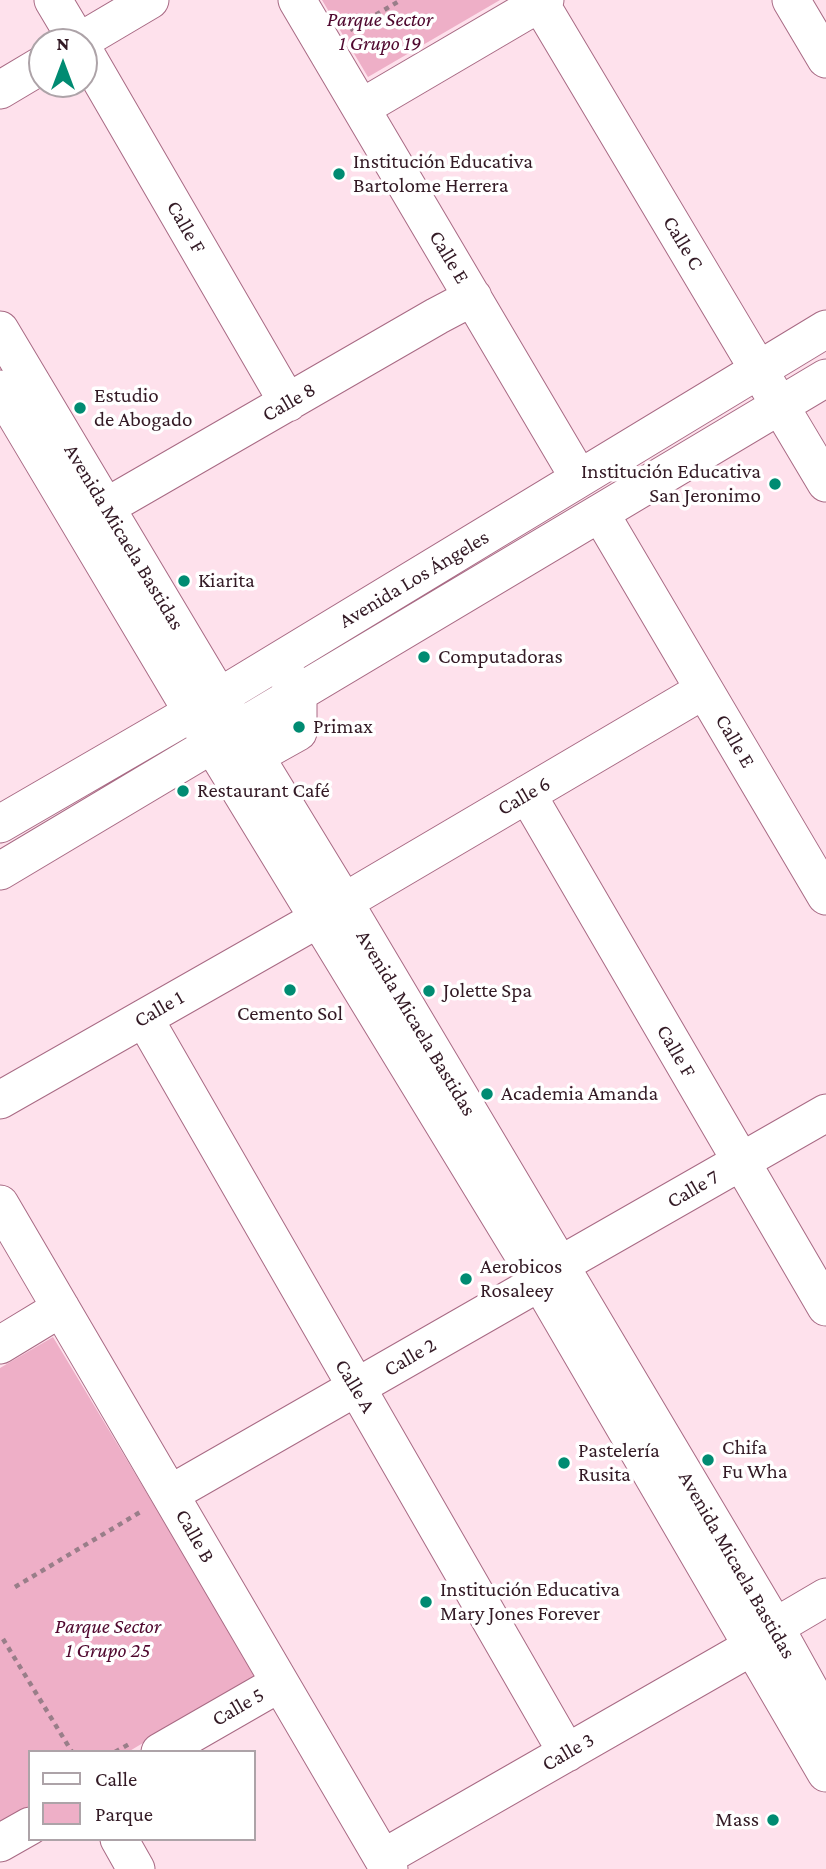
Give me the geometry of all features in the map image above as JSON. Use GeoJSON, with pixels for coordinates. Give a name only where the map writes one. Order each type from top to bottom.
{"type":"FeatureCollection","features":[{"type":"Feature","properties":{"kind":"street"},"geometry":{"type":"LineString","coordinates":[[53,0],[70,28]]}},
{"type":"Feature","properties":{"kind":"street"},"geometry":{"type":"LineString","coordinates":[[98,31],[149,0]]}},
{"type":"Feature","properties":{"kind":"street","name":"Calle E"},"geometry":{"type":"LineString","coordinates":[[297,0],[579,478]]}},
{"type":"Feature","properties":{"kind":"street"},"geometry":{"type":"LineString","coordinates":[[791,0],[826,59]]}},
{"type":"Feature","properties":{"kind":"street"},"geometry":{"type":"LineString","coordinates":[[361,108],[542,1]]}},
{"type":"Feature","properties":{"kind":"street","name":"Calle C"},"geometry":{"type":"LineString","coordinates":[[542,1],[826,483]]}},
{"type":"Feature","properties":{"kind":"street"},"geometry":{"type":"LineString","coordinates":[[0,90],[28,73]]}},
{"type":"Feature","properties":{"kind":"street","name":"Calle F"},"geometry":{"type":"LineString","coordinates":[[98,75],[288,403]]}},
{"type":"Feature","properties":{"kind":"street","name":"Calle 8"},"geometry":{"type":"LineString","coordinates":[[106,507],[473,297]]}},
{"type":"Feature","properties":{"kind":"street","name":"Avenida Los Ángeles"},"geometry":{"type":"LineString","coordinates":[[0,824],[278,662],[826,329]]}},
{"type":"Feature","properties":{"kind":"street","name":"Avenida Micaela Bastidas"},"geometry":{"type":"LineString","coordinates":[[0,330],[106,507],[206,705]]}},
{"type":"Feature","properties":{"kind":"street","name":"Avenida Los Ángeles"},"geometry":{"type":"LineString","coordinates":[[0,871],[235,743],[298,694],[826,378]]}},
{"type":"Feature","properties":{"kind":"street","name":"Avenida Micaela Bastidas"},"geometry":{"type":"LineString","coordinates":[[0,389],[206,705],[235,743],[331,911],[550,1273],[764,1637],[826,1773]]}},
{"type":"Feature","properties":{"kind":"street","name":"Calle E"},"geometry":{"type":"LineString","coordinates":[[600,513],[704,690],[821,876]]}},
{"type":"Feature","properties":{"kind":"street"},"geometry":{"type":"LineString","coordinates":[[278,662],[298,694]]}},
{"type":"Feature","properties":{"kind":"street","name":"Calle 6"},"geometry":{"type":"LineString","coordinates":[[331,911],[704,690]]}},
{"type":"Feature","properties":{"kind":"street","name":"Calle F"},"geometry":{"type":"LineString","coordinates":[[527,794],[826,1307]]}},
{"type":"Feature","properties":{"kind":"street","name":"Calle 1"},"geometry":{"type":"LineString","coordinates":[[0,1100],[331,911]]}},
{"type":"Feature","properties":{"kind":"street","name":"Calle A"},"geometry":{"type":"LineString","coordinates":[[144,1018],[567,1753]]}},
{"type":"Feature","properties":{"kind":"street","name":"Calle 7"},"geometry":{"type":"LineString","coordinates":[[550,1273],[826,1113]]}},
{"type":"Feature","properties":{"kind":"street","name":"Calle B"},"geometry":{"type":"LineString","coordinates":[[0,1204],[386,1864]]}},
{"type":"Feature","properties":{"kind":"street","name":"Calle 2"},"geometry":{"type":"LineString","coordinates":[[170,1494],[550,1273]]}},
{"type":"Feature","properties":{"kind":"street"},"geometry":{"type":"LineString","coordinates":[[0,1345],[61,1308]]}},
{"type":"Feature","properties":{"kind":"street"},"geometry":{"type":"LineString","coordinates":[[764,1637],[826,1597]]}},
{"type":"Feature","properties":{"kind":"street","name":"Avenida Micaela Bastidas"},"geometry":{"type":"LineString","coordinates":[[764,1637],[826,1719]]}},
{"type":"Feature","properties":{"kind":"street","name":"Calle 3"},"geometry":{"type":"LineString","coordinates":[[386,1864],[764,1637]]}},
{"type":"Feature","properties":{"kind":"street","name":"Calle 5"},"geometry":{"type":"LineString","coordinates":[[150,1745],[280,1683]]}},
{"type":"Feature","properties":{"kind":"street"},"geometry":{"type":"LineString","coordinates":[[0,1843],[28,1827]]}},
{"type":"Feature","properties":{"kind":"street"},"geometry":{"type":"LineString","coordinates":[[119,1841],[136,1869]]}},
{"type":"Feature","properties":{"kind":"path"},"geometry":{"type":"LineString","coordinates":[[346,32],[401,0]]}},
{"type":"Feature","properties":{"kind":"path"},"geometry":{"type":"LineString","coordinates":[[15,1587],[170,1494]]}},
{"type":"Feature","properties":{"kind":"path"},"geometry":{"type":"LineString","coordinates":[[3,1639],[71,1750]]}},
{"type":"Feature","properties":{"kind":"path"},"geometry":{"type":"LineString","coordinates":[[125,1750],[150,1745]]}},
{"type":"Feature","properties":{"kind":"green space","name":"Parque Sector 1 Grupo 19"},"geometry":{"type":"Polygon","coordinates":[[[322,0],[500,0],[368,77],[322,0]]]}},
{"type":"Feature","properties":{"kind":"green space","name":"Parque Sector 1 Grupo 25"},"geometry":{"type":"Polygon","coordinates":[[[53,1337],[256,1675],[131,1750],[28,1750],[28,1811],[0,1828],[0,1368],[53,1337]]]}},
{"type":"Feature","properties":{"kind":"place","name":"Institución Educativa Bartolome Herrera"},"geometry":{"type":"Point","coordinates":[339,174]}},
{"type":"Feature","properties":{"kind":"place","name":"Estudio de Abogado"},"geometry":{"type":"Point","coordinates":[80,408]}},
{"type":"Feature","properties":{"kind":"place","name":"Institución Educativa San Jeronimo"},"geometry":{"type":"Point","coordinates":[775,484]}},
{"type":"Feature","properties":{"kind":"place","name":"Kiarita"},"geometry":{"type":"Point","coordinates":[184,581]}},
{"type":"Feature","properties":{"kind":"place","name":"Computadoras"},"geometry":{"type":"Point","coordinates":[424,657]}},
{"type":"Feature","properties":{"kind":"place","name":"Primax"},"geometry":{"type":"Point","coordinates":[299,727]}},
{"type":"Feature","properties":{"kind":"place","name":"Restaurant Café"},"geometry":{"type":"Point","coordinates":[183,791]}},
{"type":"Feature","properties":{"kind":"place","name":"Cemento Sol"},"geometry":{"type":"Point","coordinates":[290,990]}},
{"type":"Feature","properties":{"kind":"place","name":"Jolette Spa"},"geometry":{"type":"Point","coordinates":[429,991]}},
{"type":"Feature","properties":{"kind":"place","name":"Academia Amanda"},"geometry":{"type":"Point","coordinates":[487,1094]}},
{"type":"Feature","properties":{"kind":"place","name":"Aerobicos Rosaleey"},"geometry":{"type":"Point","coordinates":[466,1279]}},
{"type":"Feature","properties":{"kind":"place","name":"Chifa Fu Wha"},"geometry":{"type":"Point","coordinates":[708,1460]}},
{"type":"Feature","properties":{"kind":"place","name":"Pastelería Rusita"},"geometry":{"type":"Point","coordinates":[564,1463]}},
{"type":"Feature","properties":{"kind":"place","name":"Institución Educativa Mary Jones Forever"},"geometry":{"type":"Point","coordinates":[426,1602]}},
{"type":"Feature","properties":{"kind":"place","name":"Mass"},"geometry":{"type":"Point","coordinates":[773,1820]}}]}
